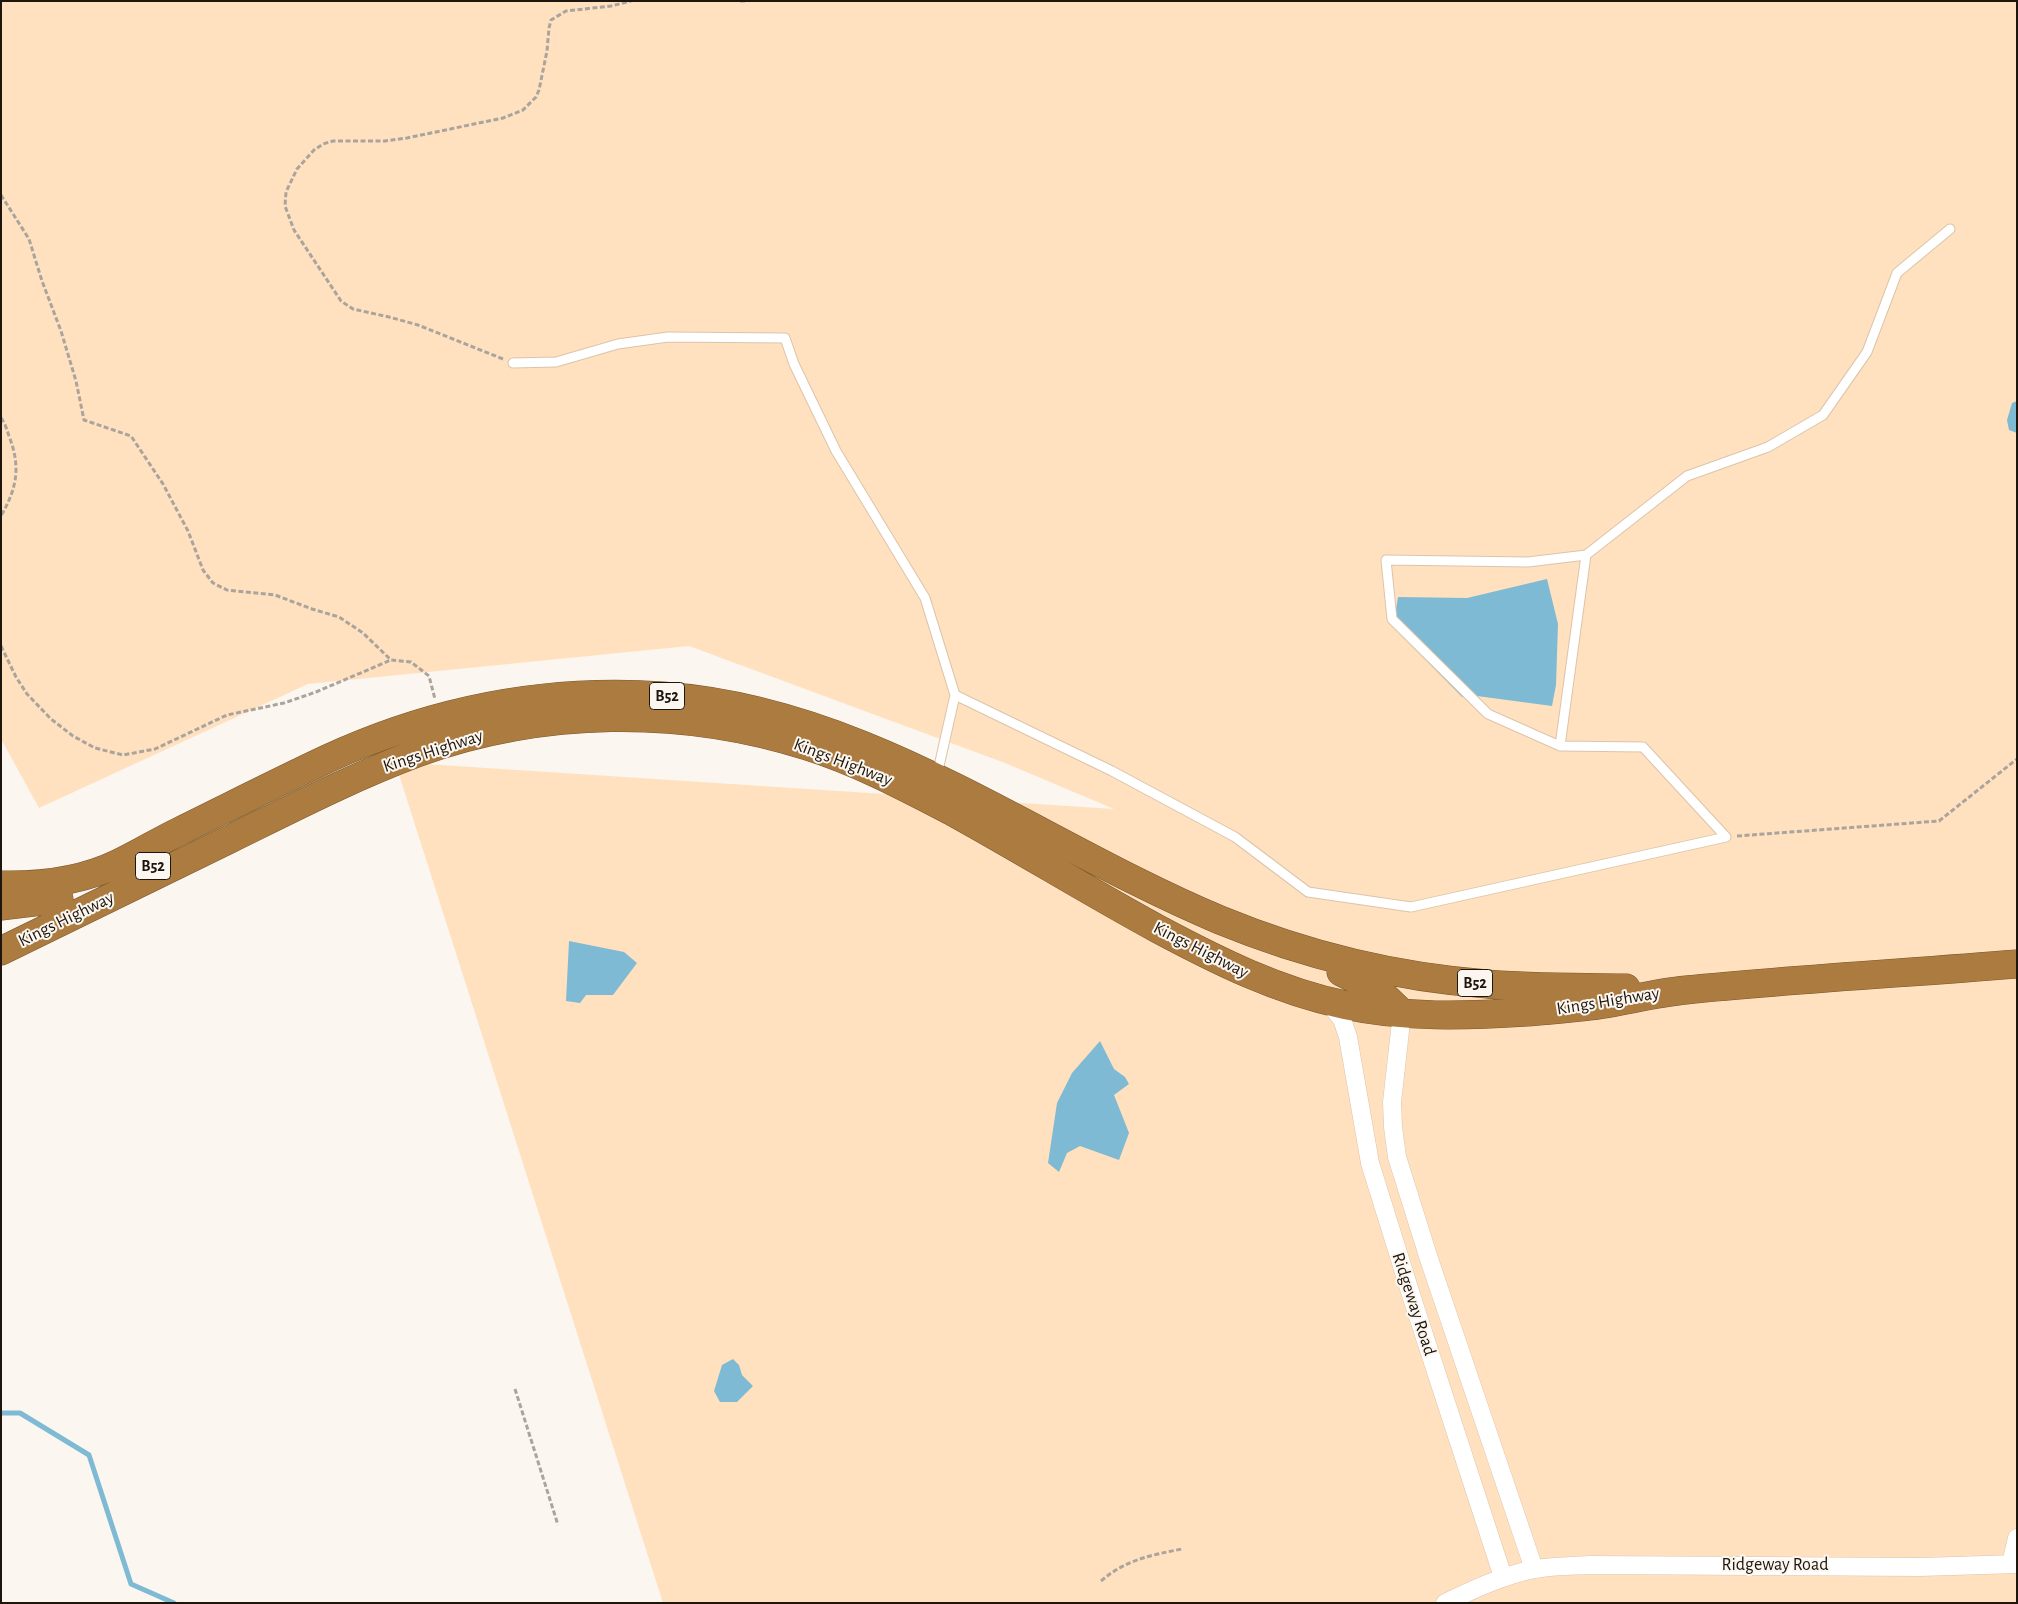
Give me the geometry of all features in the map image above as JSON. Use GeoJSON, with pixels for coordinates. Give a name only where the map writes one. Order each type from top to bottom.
{"type":"FeatureCollection","features":[{"type":"Feature","properties":{"kind":"highway","name":"Kings Highway"},"geometry":{"type":"LineString","coordinates":[[1,884],[40,884],[80,877],[122,862],[158,841],[330,758],[386,734],[460,712],[541,697],[604,694],[668,696],[729,705],[784,717],[821,728],[880,751],[1183,903],[1276,941],[1367,967],[1460,982],[1522,986],[1679,990]]}},
{"type":"Feature","properties":{"kind":"highway","name":"Kings Highway"},"geometry":{"type":"LineString","coordinates":[[1,951],[299,805],[356,778],[421,752],[476,735],[515,727],[581,719],[629,717],[688,721],[742,729],[810,747],[873,772],[971,822],[1204,954],[1264,981],[1327,1001],[1369,1010],[1402,1013],[1487,1014],[1569,1009],[1679,990],[2017,964]]}},
{"type":"Feature","properties":{"kind":"highway","name":"B52"},"geometry":{"type":"LineString","coordinates":[[1,906],[65,898],[104,888],[136,875],[233,828],[299,805]]}},
{"type":"Feature","properties":{"kind":"highway"},"geometry":{"type":"LineString","coordinates":[[1,868],[32,871],[58,870],[95,861],[158,841]]}},
{"type":"Feature","properties":{"kind":"highway"},"geometry":{"type":"LineString","coordinates":[[1276,941],[1373,987],[1388,998],[1402,1013]]}},
{"type":"Feature","properties":{"kind":"street","name":"Ridgeway Road"},"geometry":{"type":"LineString","coordinates":[[1327,1001],[1342,1019],[1348,1037],[1370,1163],[1503,1577],[1534,1570],[1589,1565],[1920,1567],[2014,1564]]}},
{"type":"Feature","properties":{"kind":"street","name":"Ridgeway Road"},"geometry":{"type":"LineString","coordinates":[[1402,1013],[1392,1102],[1397,1157],[1429,1259],[1534,1570]]}},
{"type":"Feature","properties":{"kind":"street"},"geometry":{"type":"LineString","coordinates":[[2014,1564],[2017,1538]]}},
{"type":"Feature","properties":{"kind":"street"},"geometry":{"type":"LineString","coordinates":[[1445,1603],[1503,1577]]}},
{"type":"Feature","properties":{"kind":"lane"},"geometry":{"type":"LineString","coordinates":[[1726,837],[1643,747],[1560,746],[1488,714],[1392,618],[1386,560],[1528,562],[1586,555],[1687,476],[1768,447],[1823,414],[1868,352],[1897,273],[1950,229]]}},
{"type":"Feature","properties":{"kind":"lane"},"geometry":{"type":"LineString","coordinates":[[513,363],[556,362],[618,344],[668,337],[785,338],[794,364],[836,450],[925,598],[954,695],[936,778]]}},
{"type":"Feature","properties":{"kind":"lane"},"geometry":{"type":"LineString","coordinates":[[1560,746],[1586,555]]}},
{"type":"Feature","properties":{"kind":"lane"},"geometry":{"type":"LineString","coordinates":[[954,695],[1112,771],[1235,837],[1308,892],[1411,907],[1726,837]]}},
{"type":"Feature","properties":{"kind":"path"},"geometry":{"type":"LineString","coordinates":[[513,363],[418,325],[353,309],[341,301],[294,230],[285,206],[286,192],[290,180],[300,164],[323,144],[333,141],[385,141],[407,138],[503,118],[523,110],[536,97],[539,90],[551,20],[566,11],[611,6],[631,1]]}},
{"type":"Feature","properties":{"kind":"path"},"geometry":{"type":"LineString","coordinates":[[740,1],[746,1]]}},
{"type":"Feature","properties":{"kind":"path"},"geometry":{"type":"LineString","coordinates":[[1,195],[29,239],[42,281],[61,331],[76,381],[84,420],[132,436],[163,484],[188,531],[203,570],[213,583],[227,590],[275,595],[312,610],[339,617],[363,633],[391,660]]}},
{"type":"Feature","properties":{"kind":"path"},"geometry":{"type":"LineString","coordinates":[[1,418],[14,448],[17,476],[11,499],[1,516]]}},
{"type":"Feature","properties":{"kind":"path"},"geometry":{"type":"LineString","coordinates":[[1,646],[16,677],[27,694],[52,719],[73,736],[95,748],[124,755],[155,750],[227,715],[284,703],[316,692],[391,660],[411,662],[430,676]]}},
{"type":"Feature","properties":{"kind":"path"},"geometry":{"type":"LineString","coordinates":[[1726,837],[1940,821],[2017,759]]}},
{"type":"Feature","properties":{"kind":"path"},"geometry":{"type":"LineString","coordinates":[[515,1389],[558,1525]]}},
{"type":"Feature","properties":{"kind":"path"},"geometry":{"type":"LineString","coordinates":[[1101,1581],[1114,1570],[1128,1562],[1149,1555],[1182,1549]]}},
{"type":"Feature","properties":{"kind":"shaded area"},"geometry":{"type":"Polygon","coordinates":[[[1,1],[2017,1],[2017,1603],[663,1603],[395,762],[1114,809],[1005,763],[689,646],[308,684],[39,808],[1,739],[1,1]]]}},
{"type":"Feature","properties":{"kind":"water"},"geometry":{"type":"Polygon","coordinates":[[[2017,401],[2017,433],[2009,430],[2007,420],[2012,403],[2017,401]]]}},
{"type":"Feature","properties":{"kind":"water"},"geometry":{"type":"Polygon","coordinates":[[[1547,579],[1558,624],[1556,685],[1552,706],[1477,696],[1462,697],[1393,627],[1398,597],[1467,598],[1547,579]]]}},
{"type":"Feature","properties":{"kind":"water"},"geometry":{"type":"Polygon","coordinates":[[[569,941],[624,952],[637,963],[613,995],[586,995],[580,1003],[566,1001],[569,941]]]}},
{"type":"Feature","properties":{"kind":"water"},"geometry":{"type":"Polygon","coordinates":[[[1100,1041],[1114,1069],[1125,1077],[1129,1084],[1114,1095],[1129,1133],[1119,1160],[1080,1146],[1067,1153],[1059,1172],[1048,1163],[1057,1103],[1072,1073],[1100,1041]]]}},
{"type":"Feature","properties":{"kind":"water"},"geometry":{"type":"Polygon","coordinates":[[[733,1359],[739,1365],[742,1375],[753,1386],[737,1402],[720,1402],[714,1391],[722,1365],[733,1359]]]}},
{"type":"Feature","properties":{"kind":"waterway"},"geometry":{"type":"LineString","coordinates":[[1,1413],[20,1413],[89,1455],[131,1584],[174,1603]]}}]}
